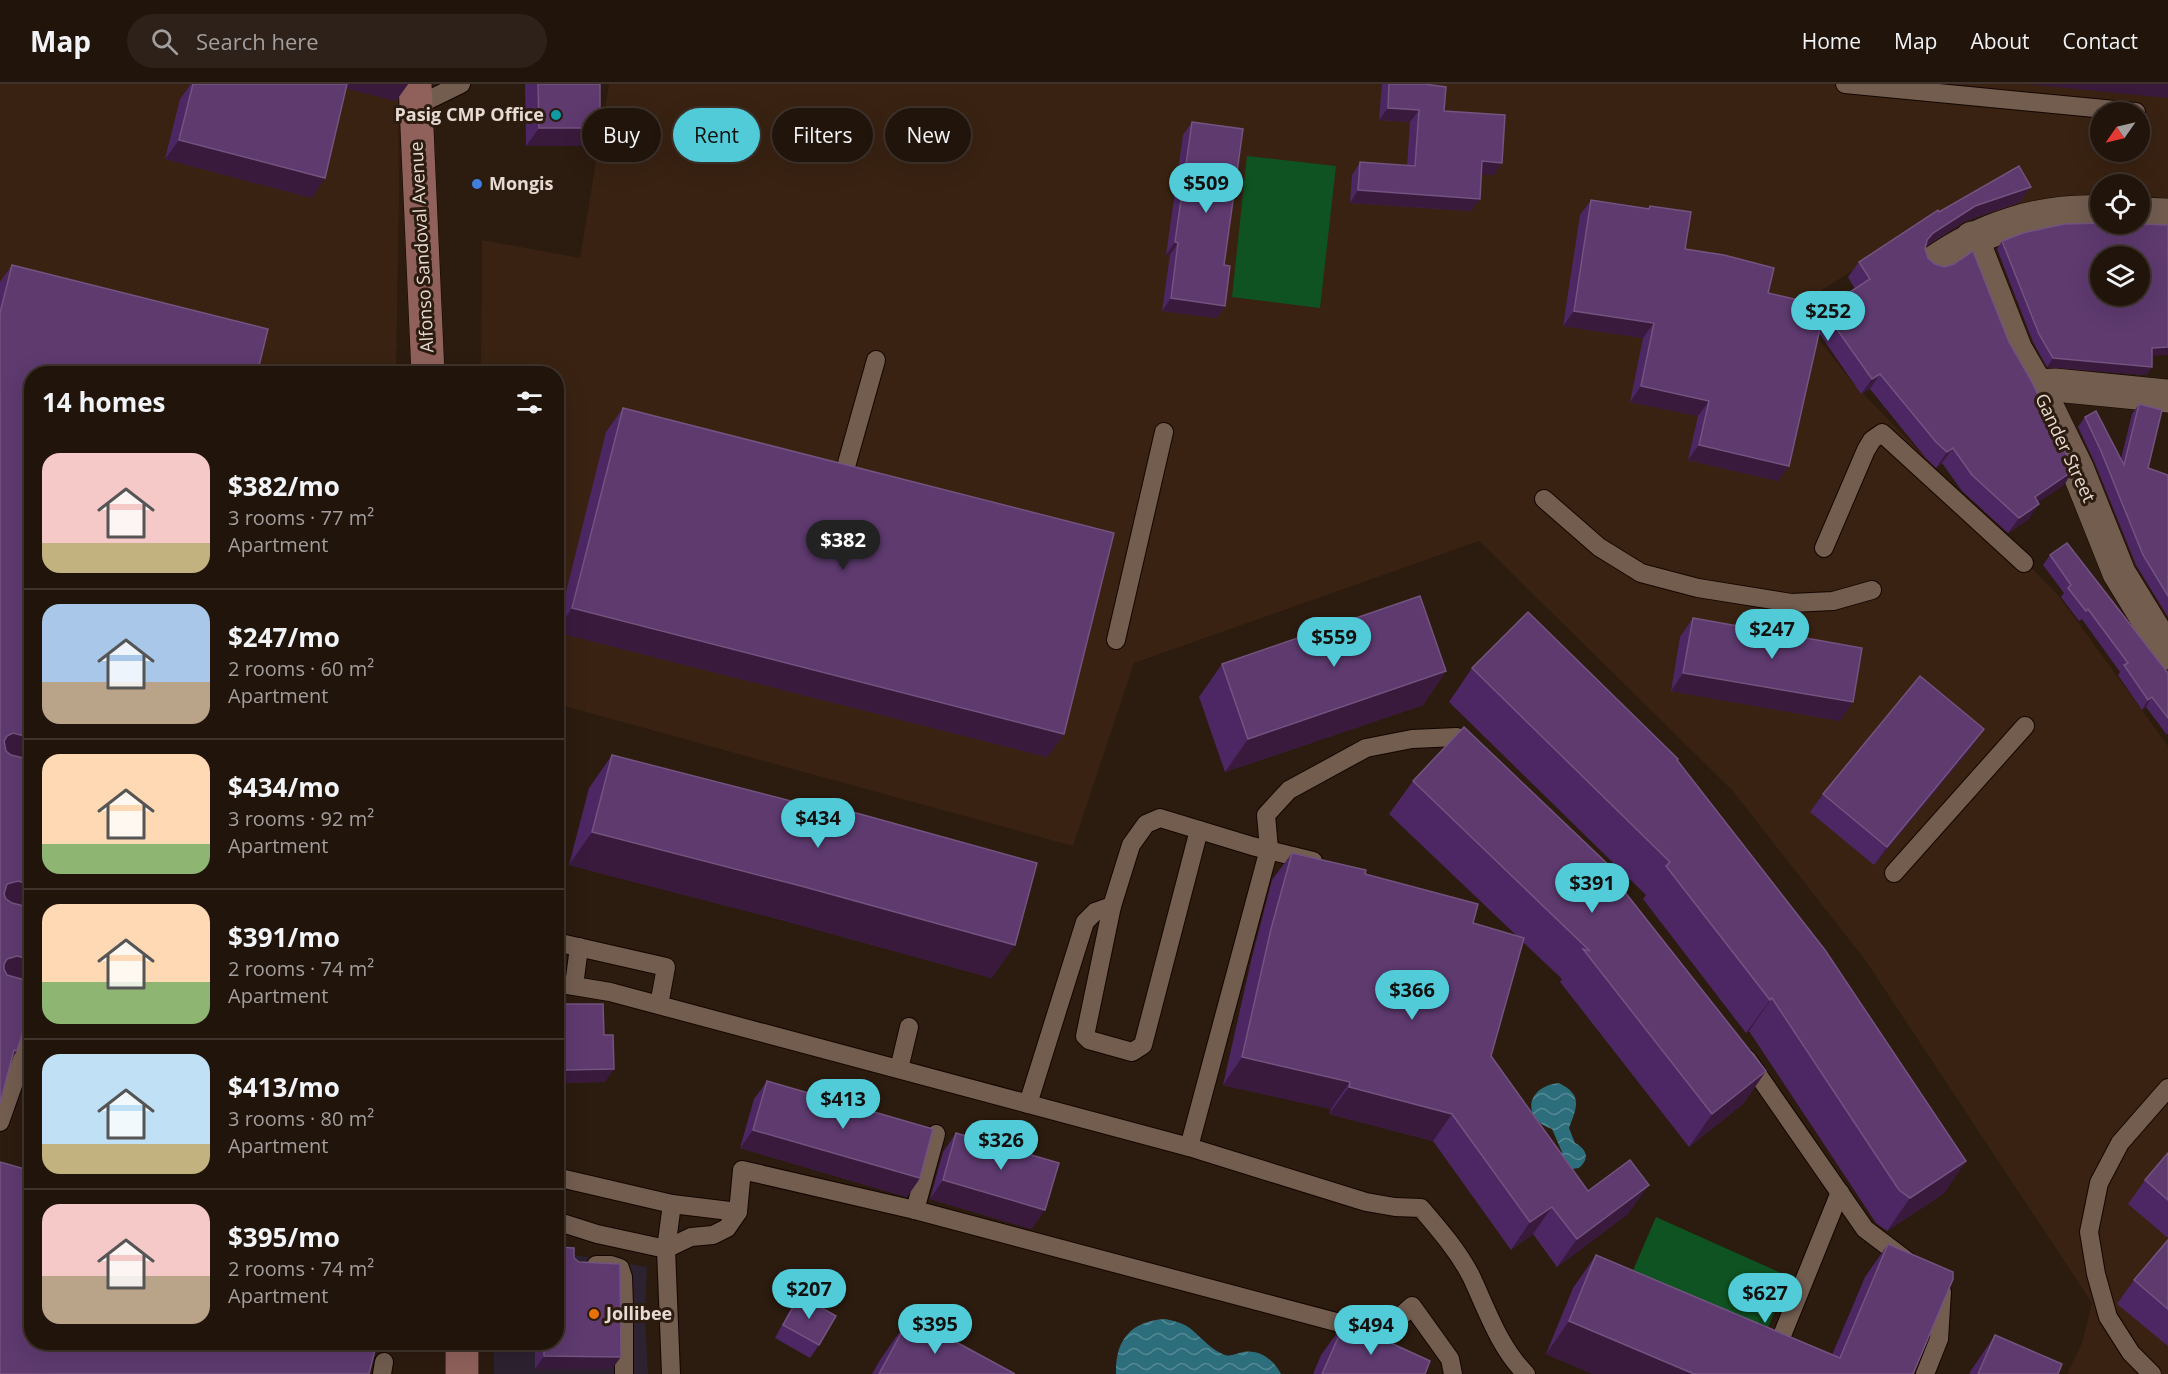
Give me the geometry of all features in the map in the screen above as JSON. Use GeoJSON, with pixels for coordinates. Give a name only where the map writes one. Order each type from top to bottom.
{"type":"FeatureCollection","features":[{"type":"Feature","properties":{"kind":"main road","name":"Alfonso Sandoval Avenue"},"geometry":{"type":"LineString","coordinates":[[415,95],[428,366]]}},
{"type":"Feature","properties":{"kind":"main road"},"geometry":{"type":"LineString","coordinates":[[462,1350],[462,1374]]}},
{"type":"Feature","properties":{"kind":"street"},"geometry":{"type":"LineString","coordinates":[[1933,263],[1972,238],[2000,227],[2050,214],[2090,212]]}},
{"type":"Feature","properties":{"kind":"street"},"geometry":{"type":"LineString","coordinates":[[2150,214],[2168,215]]}},
{"type":"Feature","properties":{"kind":"street","name":"Gander Street"},"geometry":{"type":"LineString","coordinates":[[1972,238],[2016,350],[2037,386],[2077,468],[2119,573],[2168,652]]}},
{"type":"Feature","properties":{"kind":"street"},"geometry":{"type":"LineString","coordinates":[[2037,386],[2055,385],[2168,396]]}},
{"type":"Feature","properties":{"kind":"lane"},"geometry":{"type":"LineString","coordinates":[[415,95],[461,84]]}},
{"type":"Feature","properties":{"kind":"lane"},"geometry":{"type":"LineString","coordinates":[[1845,84],[2090,108]]}},
{"type":"Feature","properties":{"kind":"lane"},"geometry":{"type":"LineString","coordinates":[[847,463],[876,360]]}},
{"type":"Feature","properties":{"kind":"lane"},"geometry":{"type":"LineString","coordinates":[[1116,640],[1164,432]]}},
{"type":"Feature","properties":{"kind":"lane"},"geometry":{"type":"LineString","coordinates":[[1824,548],[1866,450],[1872,440],[1882,433],[2024,563]]}},
{"type":"Feature","properties":{"kind":"lane"},"geometry":{"type":"LineString","coordinates":[[1544,499],[1599,547],[1641,573],[1698,588],[1791,603],[1833,601],[1872,590]]}},
{"type":"Feature","properties":{"kind":"lane"},"geometry":{"type":"LineString","coordinates":[[1894,873],[2025,726]]}},
{"type":"Feature","properties":{"kind":"lane"},"geometry":{"type":"LineString","coordinates":[[1189,1147],[1269,849],[1266,815],[1289,790],[1366,748],[1412,739],[1457,737],[1485,759]]}},
{"type":"Feature","properties":{"kind":"lane"},"geometry":{"type":"LineString","coordinates":[[1199,830],[1143,1045],[1131,1052],[1089,1040],[1084,1030],[1112,906],[1131,845],[1146,824],[1160,818],[1333,867]]}},
{"type":"Feature","properties":{"kind":"lane"},"geometry":{"type":"LineString","coordinates":[[1028,1104],[1085,922],[1095,912],[1112,906]]}},
{"type":"Feature","properties":{"kind":"lane"},"geometry":{"type":"LineString","coordinates":[[564,944],[666,967],[659,1005]]}},
{"type":"Feature","properties":{"kind":"lane"},"geometry":{"type":"LineString","coordinates":[[579,947],[565,984],[610,992],[1189,1147],[1365,1202],[1421,1208],[1448,1240],[1470,1275],[1502,1342],[1516,1364],[1526,1374]]}},
{"type":"Feature","properties":{"kind":"lane"},"geometry":{"type":"LineString","coordinates":[[899,1069],[909,1027]]}},
{"type":"Feature","properties":{"kind":"lane"},"geometry":{"type":"LineString","coordinates":[[1736,1043],[1865,1229],[1942,1292],[1939,1339],[1924,1374]]}},
{"type":"Feature","properties":{"kind":"lane"},"geometry":{"type":"LineString","coordinates":[[0,1122],[6,1086],[24,1048]]}},
{"type":"Feature","properties":{"kind":"lane"},"geometry":{"type":"LineString","coordinates":[[2152,1374],[2131,1353],[2108,1317],[2089,1232],[2099,1183],[2120,1143],[2168,1088]]}},
{"type":"Feature","properties":{"kind":"lane"},"geometry":{"type":"LineString","coordinates":[[915,1210],[936,1134]]}},
{"type":"Feature","properties":{"kind":"lane"},"geometry":{"type":"LineString","coordinates":[[564,1224],[597,1234],[666,1249],[691,1237],[713,1235],[727,1228],[738,1212],[742,1170],[915,1210],[1381,1334],[1412,1306],[1450,1359],[1454,1374]]}},
{"type":"Feature","properties":{"kind":"lane"},"geometry":{"type":"LineString","coordinates":[[564,1179],[672,1204],[738,1212]]}},
{"type":"Feature","properties":{"kind":"lane"},"geometry":{"type":"LineString","coordinates":[[1781,1338],[1840,1192]]}},
{"type":"Feature","properties":{"kind":"lane"},"geometry":{"type":"LineString","coordinates":[[671,1374],[666,1249],[672,1204]]}},
{"type":"Feature","properties":{"kind":"lane"},"geometry":{"type":"LineString","coordinates":[[575,1265],[611,1265],[620,1268],[623,1277],[624,1304]]}},
{"type":"Feature","properties":{"kind":"lane"},"geometry":{"type":"LineString","coordinates":[[624,1323],[624,1374]]}},
{"type":"Feature","properties":{"kind":"shaded area"},"geometry":{"type":"Polygon","coordinates":[[[0,84],[398,84],[396,366],[24,366],[24,508],[0,911],[0,84]]]}},
{"type":"Feature","properties":{"kind":"shaded area"},"geometry":{"type":"Polygon","coordinates":[[[609,84],[2168,84],[2168,218],[2150,217],[2150,174],[2090,174],[2090,215],[1947,210],[1794,308],[1853,383],[2058,595],[2168,746],[2168,1374],[2067,1374],[2082,1343],[2092,1303],[1866,961],[1732,790],[1479,541],[1134,663],[1073,846],[564,706],[564,366],[481,366],[482,240],[580,258],[596,162],[661,162],[661,108],[605,108],[609,84]]]}},
{"type":"Feature","properties":{"kind":"shaded area"},"geometry":{"type":"Polygon","coordinates":[[[564,1253],[647,1267],[645,1319],[648,1374],[494,1374],[494,1350],[564,1350],[564,1253]]]}},
{"type":"Feature","properties":{"kind":"green space"},"geometry":{"type":"Polygon","coordinates":[[[1247,156],[1336,166],[1320,308],[1232,297],[1247,156]]]}},
{"type":"Feature","properties":{"kind":"green space"},"geometry":{"type":"Polygon","coordinates":[[[1656,1217],[1790,1277],[1759,1348],[1625,1289],[1656,1217]]]}},
{"type":"Feature","properties":{"kind":"water"},"geometry":{"type":"Polygon","coordinates":[[[1559,1083],[1575,1097],[1576,1108],[1569,1128],[1575,1143],[1586,1154],[1585,1161],[1579,1168],[1572,1169],[1560,1155],[1562,1152],[1552,1129],[1535,1118],[1532,1110],[1534,1096],[1540,1090],[1548,1085],[1559,1083]]]}},
{"type":"Feature","properties":{"kind":"water"},"geometry":{"type":"Polygon","coordinates":[[[1165,1319],[1188,1327],[1211,1347],[1225,1355],[1243,1352],[1261,1354],[1274,1364],[1281,1374],[1116,1374],[1118,1351],[1127,1334],[1143,1324],[1165,1319]]]}},
{"type":"Feature","properties":{"kind":"building"},"geometry":{"type":"Polygon","coordinates":[[[193,84],[347,84],[325,178],[179,140],[193,84]]]}},
{"type":"Feature","properties":{"kind":"building"},"geometry":{"type":"Polygon","coordinates":[[[538,84],[600,84],[600,108],[582,108],[582,128],[539,128],[538,84]]]}},
{"type":"Feature","properties":{"kind":"building"},"geometry":{"type":"Polygon","coordinates":[[[1389,84],[1424,84],[1446,87],[1444,111],[1505,115],[1502,163],[1482,161],[1480,199],[1358,190],[1360,162],[1415,166],[1419,110],[1388,108],[1389,84]]]}},
{"type":"Feature","properties":{"kind":"building"},"geometry":{"type":"Polygon","coordinates":[[[1192,122],[1243,129],[1224,265],[1230,266],[1225,306],[1171,298],[1178,243],[1175,242],[1192,122]]]}},
{"type":"Feature","properties":{"kind":"building"},"geometry":{"type":"Polygon","coordinates":[[[2019,166],[2031,187],[1975,206],[1933,233],[1927,240],[1925,249],[1928,258],[1944,267],[1954,264],[1973,251],[2009,342],[2031,380],[2074,470],[2035,497],[2039,504],[2019,518],[1972,475],[1953,448],[1947,452],[1936,442],[1880,374],[1872,379],[1824,311],[1789,466],[1699,445],[1709,401],[1641,386],[1654,323],[1574,311],[1591,200],[1649,209],[1650,206],[1691,212],[1685,249],[1724,255],[1774,268],[1768,293],[1825,306],[1824,309],[1870,279],[1859,262],[1938,210],[1939,212],[2019,166]]]}},
{"type":"Feature","properties":{"kind":"building"},"geometry":{"type":"Polygon","coordinates":[[[2090,223],[2090,234],[2150,234],[2150,224],[2168,225],[2168,347],[2152,348],[2152,367],[2053,358],[2039,334],[2002,241],[2023,233],[2064,224],[2090,223]]]}},
{"type":"Feature","properties":{"kind":"building"},"geometry":{"type":"Polygon","coordinates":[[[12,265],[268,329],[259,366],[24,366],[24,736],[13,733],[4,741],[6,751],[11,755],[24,758],[24,883],[18,881],[7,884],[4,894],[6,899],[12,903],[24,906],[24,958],[17,956],[7,959],[4,969],[7,975],[24,980],[24,1028],[17,1051],[14,1050],[0,1104],[0,313],[12,265]]]}},
{"type":"Feature","properties":{"kind":"building"},"geometry":{"type":"Polygon","coordinates":[[[2139,404],[2162,410],[2148,468],[2168,475],[2168,596],[2143,555],[2085,417],[2096,411],[2124,465],[2139,404]]]}},
{"type":"Feature","properties":{"kind":"building"},"geometry":{"type":"Polygon","coordinates":[[[623,408],[1114,533],[1064,734],[572,608],[623,408]]]}},
{"type":"Feature","properties":{"kind":"building"},"geometry":{"type":"Polygon","coordinates":[[[2067,543],[2168,673],[2168,718],[2152,697],[2148,700],[2124,665],[2128,663],[2088,609],[2086,611],[2068,588],[2071,585],[2050,555],[2067,543]]]}},
{"type":"Feature","properties":{"kind":"building"},"geometry":{"type":"Polygon","coordinates":[[[1420,596],[1446,671],[1248,739],[1222,664],[1420,596]]]}},
{"type":"Feature","properties":{"kind":"building"},"geometry":{"type":"Polygon","coordinates":[[[1528,612],[1678,759],[1825,950],[1966,1161],[1910,1198],[1899,1190],[1772,998],[1770,1000],[1666,866],[1670,862],[1472,668],[1528,612]]]}},
{"type":"Feature","properties":{"kind":"building"},"geometry":{"type":"Polygon","coordinates":[[[1693,618],[1862,648],[1853,702],[1683,673],[1693,618]]]}},
{"type":"Feature","properties":{"kind":"building"},"geometry":{"type":"Polygon","coordinates":[[[1920,676],[1984,729],[1887,847],[1823,794],[1920,676]]]}},
{"type":"Feature","properties":{"kind":"building"},"geometry":{"type":"Polygon","coordinates":[[[1464,727],[1617,873],[1613,877],[1766,1071],[1712,1114],[1583,949],[1590,951],[1413,781],[1464,727]]]}},
{"type":"Feature","properties":{"kind":"building"},"geometry":{"type":"Polygon","coordinates":[[[612,755],[830,811],[831,806],[1037,863],[1015,945],[592,832],[612,755]]]}},
{"type":"Feature","properties":{"kind":"building"},"geometry":{"type":"Polygon","coordinates":[[[1292,853],[1366,870],[1365,874],[1478,904],[1473,923],[1524,938],[1491,1056],[1588,1191],[1630,1160],[1649,1185],[1577,1239],[1552,1207],[1530,1222],[1452,1114],[1349,1087],[1350,1082],[1242,1057],[1271,929],[1292,853]]]}},
{"type":"Feature","properties":{"kind":"building"},"geometry":{"type":"Polygon","coordinates":[[[564,1004],[603,1004],[604,1035],[613,1035],[614,1069],[564,1070],[564,1004]]]}},
{"type":"Feature","properties":{"kind":"building"},"geometry":{"type":"Polygon","coordinates":[[[767,1081],[933,1129],[920,1178],[753,1130],[767,1081]]]}},
{"type":"Feature","properties":{"kind":"building"},"geometry":{"type":"Polygon","coordinates":[[[956,1133],[1059,1163],[1045,1210],[943,1180],[956,1133]]]}},
{"type":"Feature","properties":{"kind":"building"},"geometry":{"type":"Polygon","coordinates":[[[2168,1153],[2168,1200],[2145,1180],[2168,1153]]]}},
{"type":"Feature","properties":{"kind":"building"},"geometry":{"type":"Polygon","coordinates":[[[0,1162],[24,1169],[24,1350],[375,1350],[369,1374],[0,1374],[0,1162]]]}},
{"type":"Feature","properties":{"kind":"building"},"geometry":{"type":"Polygon","coordinates":[[[2168,1240],[2168,1309],[2134,1280],[2168,1240]]]}},
{"type":"Feature","properties":{"kind":"building"},"geometry":{"type":"Polygon","coordinates":[[[1888,1244],[1953,1272],[1953,1279],[1913,1374],[1694,1374],[1569,1321],[1596,1255],[1840,1358],[1888,1244]]]}},
{"type":"Feature","properties":{"kind":"building","name":"Jollibee"},"geometry":{"type":"Polygon","coordinates":[[[564,1247],[574,1248],[574,1258],[579,1262],[620,1264],[621,1357],[544,1356],[544,1350],[564,1350],[564,1247]]]}},
{"type":"Feature","properties":{"kind":"building"},"geometry":{"type":"Polygon","coordinates":[[[800,1295],[836,1316],[819,1345],[783,1325],[800,1295]]]}},
{"type":"Feature","properties":{"kind":"building"},"geometry":{"type":"Polygon","coordinates":[[[910,1317],[1015,1374],[879,1374],[910,1317]]]}},
{"type":"Feature","properties":{"kind":"building"},"geometry":{"type":"Polygon","coordinates":[[[1345,1322],[1430,1361],[1425,1374],[1322,1374],[1345,1322]]]}},
{"type":"Feature","properties":{"kind":"building"},"geometry":{"type":"Polygon","coordinates":[[[1995,1335],[2062,1364],[2058,1374],[1978,1374],[1995,1335]]]}},
{"type":"Feature","properties":{"kind":"place","name":"Pasig CMP Office"},"geometry":{"type":"Point","coordinates":[556,115]}},
{"type":"Feature","properties":{"kind":"place","name":"Mongis"},"geometry":{"type":"Point","coordinates":[477,184]}},
{"type":"Feature","properties":{"kind":"place","name":"Jollibee"},"geometry":{"type":"Point","coordinates":[594,1314]}}]}
